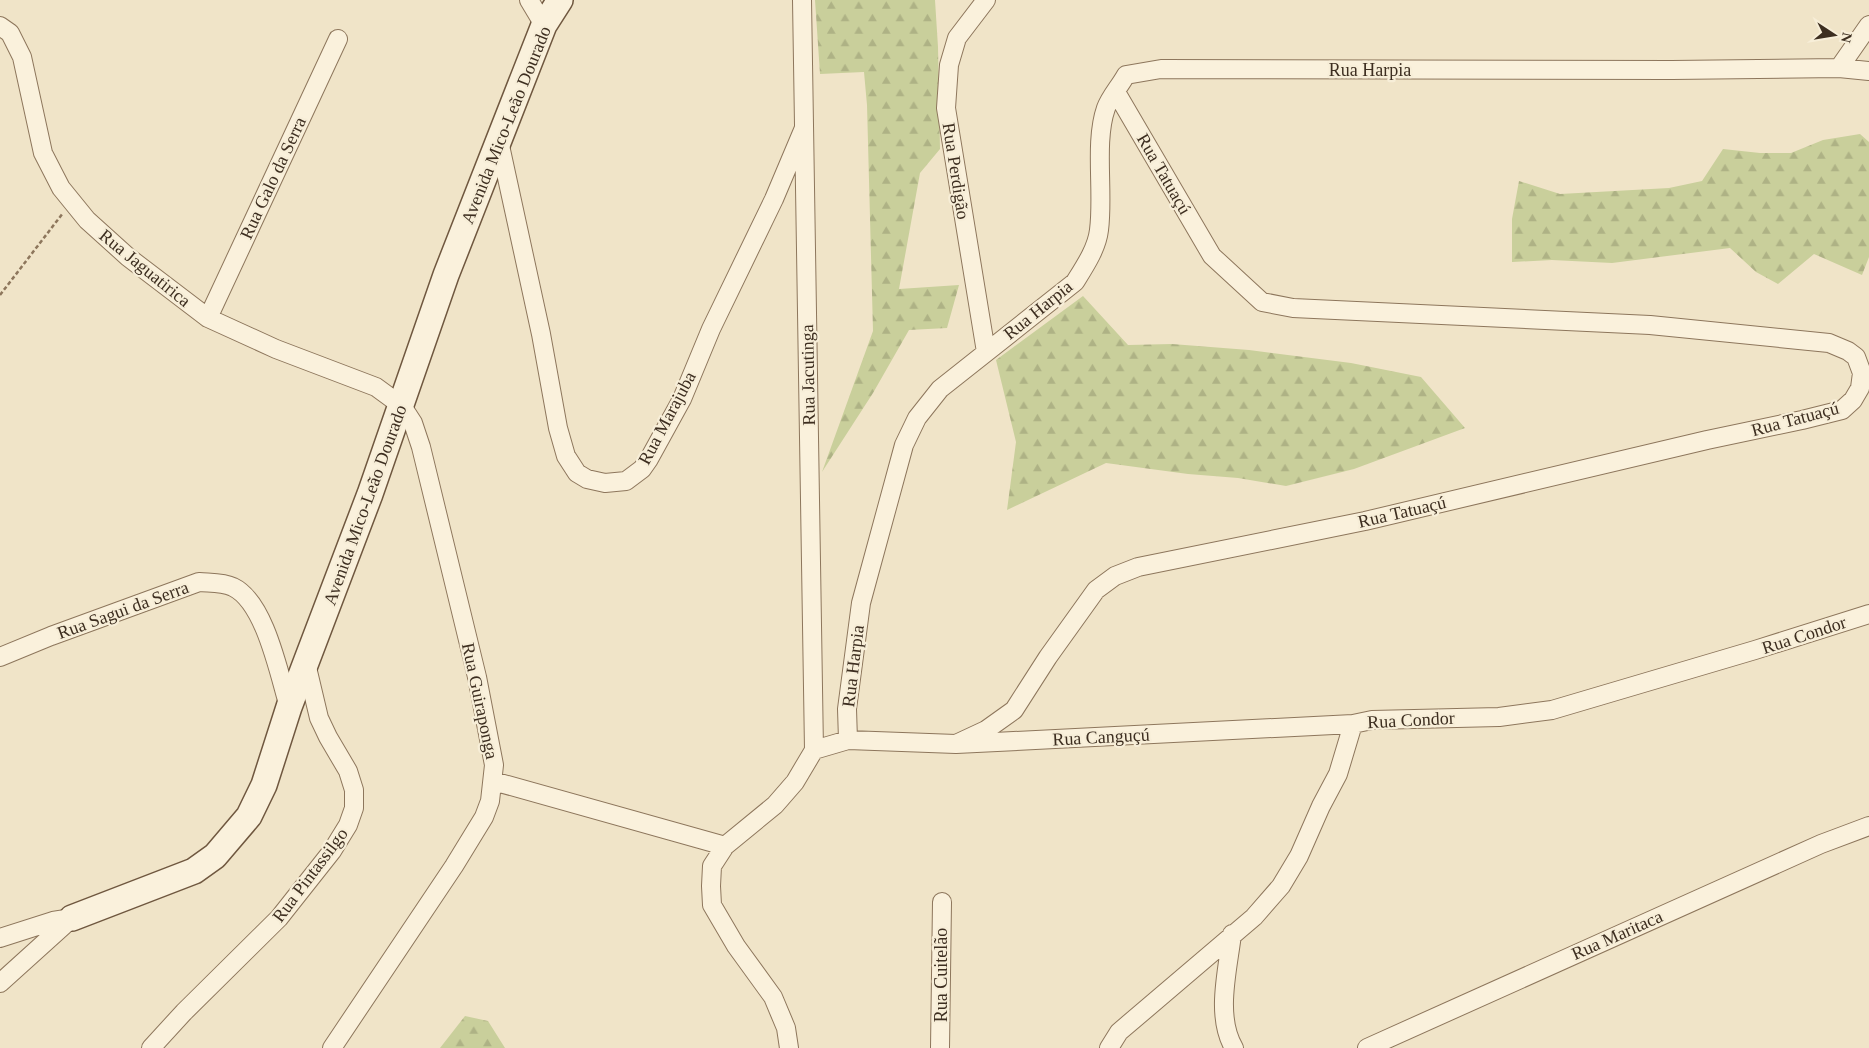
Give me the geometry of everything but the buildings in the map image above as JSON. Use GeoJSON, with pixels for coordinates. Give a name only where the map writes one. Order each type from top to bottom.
{"type":"FeatureCollection","features":[{"type":"Feature","properties":{"kind":"street"},"geometry":{"type":"LineString","coordinates":[[529,0],[544,25]]}},
{"type":"Feature","properties":{"kind":"street","name":"Avenida Mico-Leão Dourado"},"geometry":{"type":"LineString","coordinates":[[72,918],[194,871],[215,856],[249,816],[260,793],[279,742],[289,707],[402,406],[446,275],[544,25],[560,0]]}},
{"type":"Feature","properties":{"kind":"street","name":"Rua Jacutinga"},"geometry":{"type":"LineString","coordinates":[[802,0],[814,750]]}},
{"type":"Feature","properties":{"kind":"street","name":"Rua Perdigão"},"geometry":{"type":"LineString","coordinates":[[986,0],[958,38],[949,65],[946,108],[986,352]]}},
{"type":"Feature","properties":{"kind":"street"},"geometry":{"type":"LineString","coordinates":[[1839,68],[1869,25]]}},
{"type":"Feature","properties":{"kind":"street","name":"Rua Jaguatirica"},"geometry":{"type":"LineString","coordinates":[[0,26],[10,32],[22,57],[43,153],[61,188],[87,220],[128,257],[208,318],[276,350],[376,387],[402,406]]}},
{"type":"Feature","properties":{"kind":"street","name":"Rua Galo da Serra"},"geometry":{"type":"LineString","coordinates":[[208,318],[338,39]]}},
{"type":"Feature","properties":{"kind":"street","name":"Rua Harpia"},"geometry":{"type":"LineString","coordinates":[[848,740],[847,709],[860,603],[904,444],[917,418],[940,389],[1075,282],[1089,260],[1099,232],[1100,134],[1106,107],[1126,75],[1161,69],[1672,70],[1839,68],[1869,71]]}},
{"type":"Feature","properties":{"kind":"street","name":"Rua Tatuaçú"},"geometry":{"type":"LineString","coordinates":[[956,744],[986,730],[1014,710],[1048,657],[1096,590],[1122,573],[1138,567],[1365,521],[1842,410],[1853,400],[1860,388],[1862,373],[1856,357],[1848,351],[1828,343],[1650,325],[1293,308],[1262,302],[1212,256],[1116,92]]}},
{"type":"Feature","properties":{"kind":"street","name":"Rua Marajuba"},"geometry":{"type":"LineString","coordinates":[[499,140],[539,324],[558,428],[566,456],[577,473],[587,479],[605,483],[626,481],[642,470],[650,459],[682,399],[711,329],[774,199],[804,128]]}},
{"type":"Feature","properties":{"kind":"street","name":"Rua Guiraponga"},"geometry":{"type":"LineString","coordinates":[[332,1048],[454,866],[484,817],[490,801],[493,781],[494,764],[470,648],[421,447],[413,423],[402,406]]}},
{"type":"Feature","properties":{"kind":"street","name":"Rua Sagui da Serra"},"geometry":{"type":"LineString","coordinates":[[0,657],[51,636],[199,582],[216,583],[232,586],[244,594],[253,605],[263,623],[289,707]]}},
{"type":"Feature","properties":{"kind":"street","name":"Rua Condor"},"geometry":{"type":"LineString","coordinates":[[1109,1048],[1119,1032],[1254,917],[1281,886],[1299,856],[1321,806],[1338,774],[1354,724],[1372,720],[1499,716],[1552,710],[1869,614]]}},
{"type":"Feature","properties":{"kind":"street","name":"Rua Pintassilgo"},"geometry":{"type":"LineString","coordinates":[[151,1048],[184,1012],[279,918],[332,851],[348,825],[354,808],[354,790],[348,771],[328,737],[320,718],[306,663]]}},
{"type":"Feature","properties":{"kind":"street","name":"Rua Canguçú"},"geometry":{"type":"LineString","coordinates":[[848,740],[956,744],[1354,724]]}},
{"type":"Feature","properties":{"kind":"street"},"geometry":{"type":"LineString","coordinates":[[789,1048],[786,1028],[773,997],[736,946],[712,904],[712,866],[725,846],[775,805],[794,782],[814,750],[848,740]]}},
{"type":"Feature","properties":{"kind":"street"},"geometry":{"type":"LineString","coordinates":[[493,781],[725,846]]}},
{"type":"Feature","properties":{"kind":"street","name":"Rua Maritaca"},"geometry":{"type":"LineString","coordinates":[[1367,1048],[1821,844],[1869,826]]}},
{"type":"Feature","properties":{"kind":"street","name":"Rua Cuitelão"},"geometry":{"type":"LineString","coordinates":[[940,1048],[942,902]]}},
{"type":"Feature","properties":{"kind":"street"},"geometry":{"type":"LineString","coordinates":[[0,938],[53,921],[72,918]]}},
{"type":"Feature","properties":{"kind":"street"},"geometry":{"type":"LineString","coordinates":[[0,983],[72,918]]}},
{"type":"Feature","properties":{"kind":"street"},"geometry":{"type":"LineString","coordinates":[[1232,934],[1223,1013],[1229,1040],[1234,1048]]}},
{"type":"Feature","properties":{"kind":"path"},"geometry":{"type":"LineString","coordinates":[[0,296],[72,202]]}},
{"type":"Feature","properties":{"kind":"green space"},"geometry":{"type":"Polygon","coordinates":[[[815,0],[935,0],[940,149],[920,173],[899,289],[959,285],[947,328],[909,330],[873,393],[822,472],[873,331],[867,105],[864,72],[820,74],[815,0]]]}},
{"type":"Feature","properties":{"kind":"green space"},"geometry":{"type":"Polygon","coordinates":[[[1860,134],[1869,142],[1869,257],[1862,275],[1814,254],[1778,284],[1756,272],[1730,248],[1612,263],[1552,260],[1512,262],[1512,219],[1519,181],[1560,194],[1669,188],[1702,181],[1723,149],[1760,153],[1791,153],[1823,140],[1860,134]]]}},
{"type":"Feature","properties":{"kind":"green space"},"geometry":{"type":"Polygon","coordinates":[[[1083,296],[1128,345],[1172,344],[1249,350],[1351,363],[1421,377],[1465,428],[1354,469],[1286,486],[1238,478],[1188,474],[1106,463],[1007,510],[1016,442],[996,360],[1083,296]]]}},
{"type":"Feature","properties":{"kind":"green space"},"geometry":{"type":"Polygon","coordinates":[[[465,1016],[488,1021],[505,1048],[440,1048],[465,1016]]]}}]}
